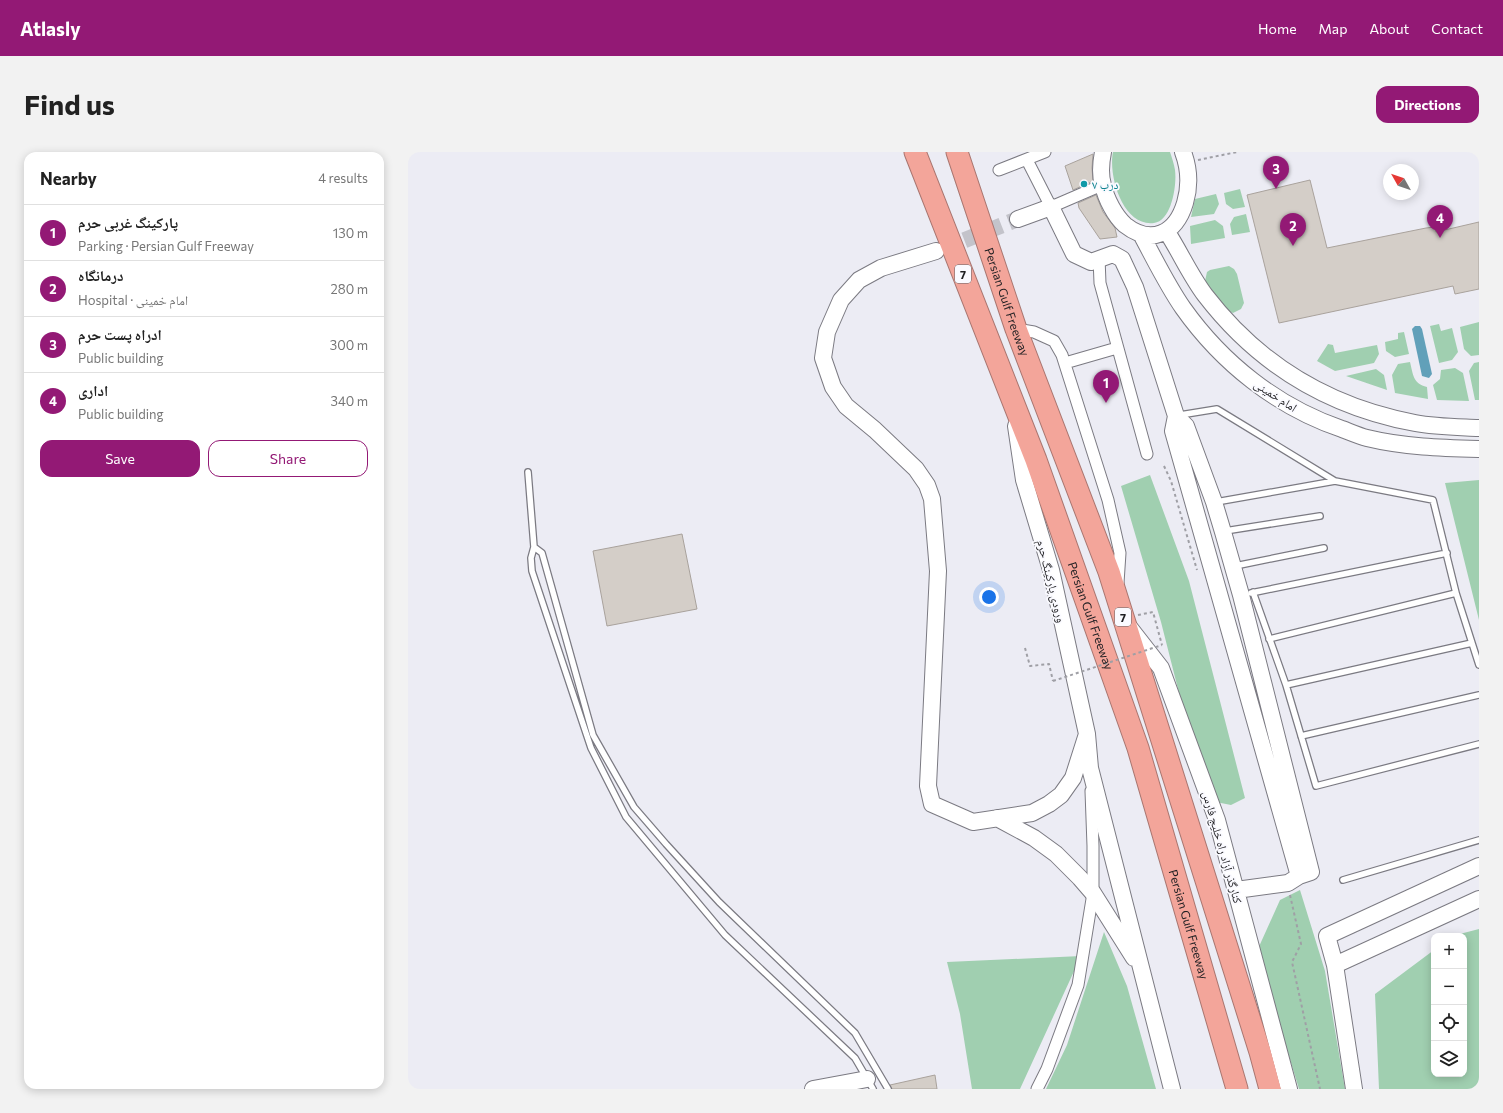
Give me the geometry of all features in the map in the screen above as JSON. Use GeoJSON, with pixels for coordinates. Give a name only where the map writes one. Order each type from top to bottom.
{"type":"FeatureCollection","features":[{"type":"Feature","properties":{"kind":"highway","name":"Persian Gulf Freeway"},"geometry":{"type":"LineString","coordinates":[[915,152],[1036,460],[1138,748],[1237,1089]]}},
{"type":"Feature","properties":{"kind":"highway","name":"Persian Gulf Freeway"},"geometry":{"type":"LineString","coordinates":[[957,152],[1016,329],[1117,598],[1260,1052],[1270,1089]]}},
{"type":"Feature","properties":{"kind":"street"},"geometry":{"type":"LineString","coordinates":[[999,170],[1046,152]]}},
{"type":"Feature","properties":{"kind":"street"},"geometry":{"type":"LineString","coordinates":[[1103,152],[1102,185],[1114,211],[1125,224],[1141,234],[1155,235],[1167,232],[1181,215],[1188,189],[1185,157]]}},
{"type":"Feature","properties":{"kind":"street"},"geometry":{"type":"LineString","coordinates":[[1027,160],[1074,254],[1091,262],[1112,254],[1122,259],[1135,287],[1176,416],[1186,426],[1214,502],[1232,567],[1247,594],[1311,872],[1293,879],[1236,890]]}},
{"type":"Feature","properties":{"kind":"street"},"geometry":{"type":"LineString","coordinates":[[1018,219],[1051,207],[1102,185]]}},
{"type":"Feature","properties":{"kind":"street","name":"امام خمینی"},"geometry":{"type":"LineString","coordinates":[[1167,232],[1203,293],[1234,329],[1269,360],[1307,386],[1368,412],[1392,418],[1417,424],[1479,428]]}},
{"type":"Feature","properties":{"kind":"street","name":"امام خمینی"},"geometry":{"type":"LineString","coordinates":[[1141,234],[1183,307],[1209,340],[1234,366],[1271,395],[1325,424],[1367,438],[1420,447],[1479,449]]}},
{"type":"Feature","properties":{"kind":"street"},"geometry":{"type":"LineString","coordinates":[[936,251],[881,268],[859,280],[841,300],[827,332],[823,358],[832,387],[846,406],[875,430],[916,469],[927,485],[932,499],[938,571],[928,786],[932,804],[973,822],[1032,813],[1049,804],[1061,795],[1073,778],[1087,734]]}},
{"type":"Feature","properties":{"kind":"street"},"geometry":{"type":"LineString","coordinates":[[1099,258],[1100,283],[1146,454]]}},
{"type":"Feature","properties":{"kind":"street"},"geometry":{"type":"LineString","coordinates":[[1016,329],[1034,332],[1054,340],[1062,355],[1108,500],[1120,553],[1117,598]]}},
{"type":"Feature","properties":{"kind":"street"},"geometry":{"type":"LineString","coordinates":[[1065,363],[1117,348]]}},
{"type":"Feature","properties":{"kind":"street","name":"ورودی پارکینگ حرم"},"geometry":{"type":"LineString","coordinates":[[1011,395],[1024,480],[1051,570],[1087,734],[1090,768]]}},
{"type":"Feature","properties":{"kind":"street"},"geometry":{"type":"LineString","coordinates":[[1176,416],[1173,431],[1293,879]]}},
{"type":"Feature","properties":{"kind":"street","name":"کنارگذر آزاد راه خلیج فارس"},"geometry":{"type":"LineString","coordinates":[[1123,619],[1161,668],[1217,820],[1289,1089]]}},
{"type":"Feature","properties":{"kind":"street"},"geometry":{"type":"LineString","coordinates":[[1037,1089],[1047,1069],[1078,985],[1093,892],[1090,768]]}},
{"type":"Feature","properties":{"kind":"street"},"geometry":{"type":"LineString","coordinates":[[1090,768],[1172,1089]]}},
{"type":"Feature","properties":{"kind":"street"},"geometry":{"type":"LineString","coordinates":[[997,818],[1034,838],[1056,854],[1093,892],[1143,971]]}},
{"type":"Feature","properties":{"kind":"street"},"geometry":{"type":"LineString","coordinates":[[1354,1089],[1335,965],[1327,936],[1479,866]]}},
{"type":"Feature","properties":{"kind":"street"},"geometry":{"type":"LineString","coordinates":[[1335,965],[1479,899]]}},
{"type":"Feature","properties":{"kind":"street"},"geometry":{"type":"LineString","coordinates":[[813,1089],[865,1084]]}},
{"type":"Feature","properties":{"kind":"lane"},"geometry":{"type":"LineString","coordinates":[[1176,416],[1217,409],[1335,481],[1433,500],[1456,593],[1479,665]]}},
{"type":"Feature","properties":{"kind":"lane"},"geometry":{"type":"LineString","coordinates":[[528,472],[534,547],[531,558],[532,571],[591,748],[626,817],[725,934],[855,1058],[865,1084]]}},
{"type":"Feature","properties":{"kind":"lane"},"geometry":{"type":"LineString","coordinates":[[1214,502],[1335,481]]}},
{"type":"Feature","properties":{"kind":"lane"},"geometry":{"type":"LineString","coordinates":[[1223,532],[1320,516]]}},
{"type":"Feature","properties":{"kind":"lane"},"geometry":{"type":"LineString","coordinates":[[534,547],[542,552],[593,735],[634,807],[719,902],[855,1033],[888,1089]]}},
{"type":"Feature","properties":{"kind":"lane"},"geometry":{"type":"LineString","coordinates":[[1232,567],[1324,548]]}},
{"type":"Feature","properties":{"kind":"lane"},"geometry":{"type":"LineString","coordinates":[[1447,553],[1247,594],[1269,639],[1286,686],[1316,786],[1479,744]]}},
{"type":"Feature","properties":{"kind":"lane"},"geometry":{"type":"LineString","coordinates":[[1269,639],[1456,593]]}},
{"type":"Feature","properties":{"kind":"lane"},"geometry":{"type":"LineString","coordinates":[[1286,686],[1472,644]]}},
{"type":"Feature","properties":{"kind":"lane"},"geometry":{"type":"LineString","coordinates":[[1301,736],[1479,695]]}},
{"type":"Feature","properties":{"kind":"lane"},"geometry":{"type":"LineString","coordinates":[[1343,880],[1479,840]]}},
{"type":"Feature","properties":{"kind":"path"},"geometry":{"type":"LineString","coordinates":[[1185,157],[1237,152]]}},
{"type":"Feature","properties":{"kind":"path"},"geometry":{"type":"LineString","coordinates":[[1164,466],[1171,482],[1197,571]]}},
{"type":"Feature","properties":{"kind":"path"},"geometry":{"type":"LineString","coordinates":[[1025,648],[1030,666],[1049,664],[1053,681],[1162,646],[1153,612]]}},
{"type":"Feature","properties":{"kind":"path"},"geometry":{"type":"LineString","coordinates":[[1293,879],[1301,944],[1292,962],[1320,1089]]}},
{"type":"Feature","properties":{"kind":"green space"},"geometry":{"type":"Polygon","coordinates":[[[1113,152],[1170,152],[1175,170],[1174,192],[1169,209],[1160,221],[1154,223],[1143,222],[1134,217],[1126,209],[1120,198],[1113,174],[1113,152]]]}},
{"type":"Feature","properties":{"kind":"green space"},"geometry":{"type":"Polygon","coordinates":[[[1240,189],[1245,207],[1233,209],[1226,204],[1224,193],[1240,189]]]}},
{"type":"Feature","properties":{"kind":"green space"},"geometry":{"type":"Polygon","coordinates":[[[1216,194],[1219,204],[1214,214],[1191,217],[1195,199],[1216,194]]]}},
{"type":"Feature","properties":{"kind":"green space"},"geometry":{"type":"Polygon","coordinates":[[[1246,214],[1250,232],[1232,235],[1230,224],[1234,217],[1246,214]]]}},
{"type":"Feature","properties":{"kind":"green space"},"geometry":{"type":"Polygon","coordinates":[[[1215,220],[1223,226],[1225,238],[1191,244],[1190,226],[1215,220]]]}},
{"type":"Feature","properties":{"kind":"green space"},"geometry":{"type":"Polygon","coordinates":[[[1229,266],[1234,269],[1237,274],[1244,303],[1241,309],[1233,313],[1223,308],[1205,281],[1207,272],[1210,270],[1229,266]]]}},
{"type":"Feature","properties":{"kind":"green space"},"geometry":{"type":"Polygon","coordinates":[[[1479,322],[1479,355],[1471,356],[1464,349],[1460,327],[1479,322]]]}},
{"type":"Feature","properties":{"kind":"green space"},"geometry":{"type":"Polygon","coordinates":[[[1439,324],[1441,331],[1452,328],[1458,352],[1452,360],[1439,363],[1430,326],[1439,324]]]}},
{"type":"Feature","properties":{"kind":"green space"},"geometry":{"type":"Polygon","coordinates":[[[1404,332],[1409,354],[1395,357],[1386,351],[1385,342],[1398,339],[1398,333],[1404,332]]]}},
{"type":"Feature","properties":{"kind":"green space"},"geometry":{"type":"Polygon","coordinates":[[[1328,344],[1333,345],[1335,353],[1377,345],[1379,354],[1374,363],[1335,371],[1317,361],[1328,344]]]}},
{"type":"Feature","properties":{"kind":"green space"},"geometry":{"type":"Polygon","coordinates":[[[1410,362],[1416,381],[1422,386],[1427,387],[1428,399],[1395,393],[1392,375],[1398,364],[1410,362]]]}},
{"type":"Feature","properties":{"kind":"green space"},"geometry":{"type":"Polygon","coordinates":[[[1479,362],[1479,400],[1475,400],[1469,371],[1474,363],[1479,362]]]}},
{"type":"Feature","properties":{"kind":"green space"},"geometry":{"type":"Polygon","coordinates":[[[1455,368],[1463,373],[1469,401],[1437,400],[1433,385],[1440,379],[1441,370],[1455,368]]]}},
{"type":"Feature","properties":{"kind":"green space"},"geometry":{"type":"Polygon","coordinates":[[[1376,369],[1384,375],[1387,390],[1346,376],[1376,369]]]}},
{"type":"Feature","properties":{"kind":"green space"},"geometry":{"type":"Polygon","coordinates":[[[1150,475],[1189,581],[1245,798],[1231,805],[1216,802],[1194,752],[1161,622],[1121,486],[1150,475]]]}},
{"type":"Feature","properties":{"kind":"green space"},"geometry":{"type":"Polygon","coordinates":[[[1479,480],[1479,620],[1445,483],[1479,480]]]}},
{"type":"Feature","properties":{"kind":"green space"},"geometry":{"type":"Polygon","coordinates":[[[1300,890],[1325,971],[1345,1089],[1299,1089],[1257,951],[1280,900],[1300,890]]]}},
{"type":"Feature","properties":{"kind":"green space"},"geometry":{"type":"Polygon","coordinates":[[[1479,929],[1479,1089],[1379,1089],[1375,994],[1431,952],[1431,1077],[1467,1077],[1467,933],[1464,933],[1479,929]]]}},
{"type":"Feature","properties":{"kind":"green space"},"geometry":{"type":"Polygon","coordinates":[[[1104,932],[1127,986],[1156,1089],[1046,1089],[1067,1045],[1104,932]]]}},
{"type":"Feature","properties":{"kind":"green space"},"geometry":{"type":"Polygon","coordinates":[[[1081,956],[1020,1089],[972,1089],[960,1014],[947,962],[1081,956]]]}},
{"type":"Feature","properties":{"kind":"water"},"geometry":{"type":"Polygon","coordinates":[[[1415,326],[1420,326],[1422,329],[1432,374],[1429,378],[1422,376],[1412,329],[1415,326]]]}},
{"type":"Feature","properties":{"kind":"building"},"geometry":{"type":"Polygon","coordinates":[[[1093,154],[1093,181],[1073,190],[1065,166],[1093,154]]]}},
{"type":"Feature","properties":{"kind":"building"},"geometry":{"type":"Polygon","coordinates":[[[1310,180],[1327,248],[1426,228],[1435,227],[1436,232],[1479,222],[1479,289],[1455,294],[1453,286],[1279,323],[1247,195],[1310,180]]]}},
{"type":"Feature","properties":{"kind":"building"},"geometry":{"type":"Polygon","coordinates":[[[1096,195],[1103,212],[1115,228],[1117,237],[1100,239],[1079,208],[1078,203],[1096,195]]]}},
{"type":"Feature","properties":{"kind":"building"},"geometry":{"type":"Polygon","coordinates":[[[682,534],[697,609],[607,626],[593,551],[682,534]]]}},
{"type":"Feature","properties":{"kind":"building"},"geometry":{"type":"Polygon","coordinates":[[[935,1075],[937,1089],[892,1089],[890,1085],[935,1075]]]}},
{"type":"Feature","properties":{"kind":"tunnel"},"geometry":{"type":"LineString","coordinates":[[942,249],[1018,219]]}},
{"type":"Feature","properties":{"kind":"place","name":"درب ۷"},"geometry":{"type":"Point","coordinates":[1084,184]}},
{"type":"Feature","properties":{"kind":"place","name":"ادراه پست حرم"},"geometry":{"type":"Point","coordinates":[1276,189]}},
{"type":"Feature","properties":{"kind":"place","name":"اداری"},"geometry":{"type":"Point","coordinates":[1440,238]}},
{"type":"Feature","properties":{"kind":"place","name":"درمانگاه"},"geometry":{"type":"Point","coordinates":[1293,246]}},
{"type":"Feature","properties":{"kind":"place","name":"پارکینگ غربی حرم"},"geometry":{"type":"Point","coordinates":[1106,403]}}]}
